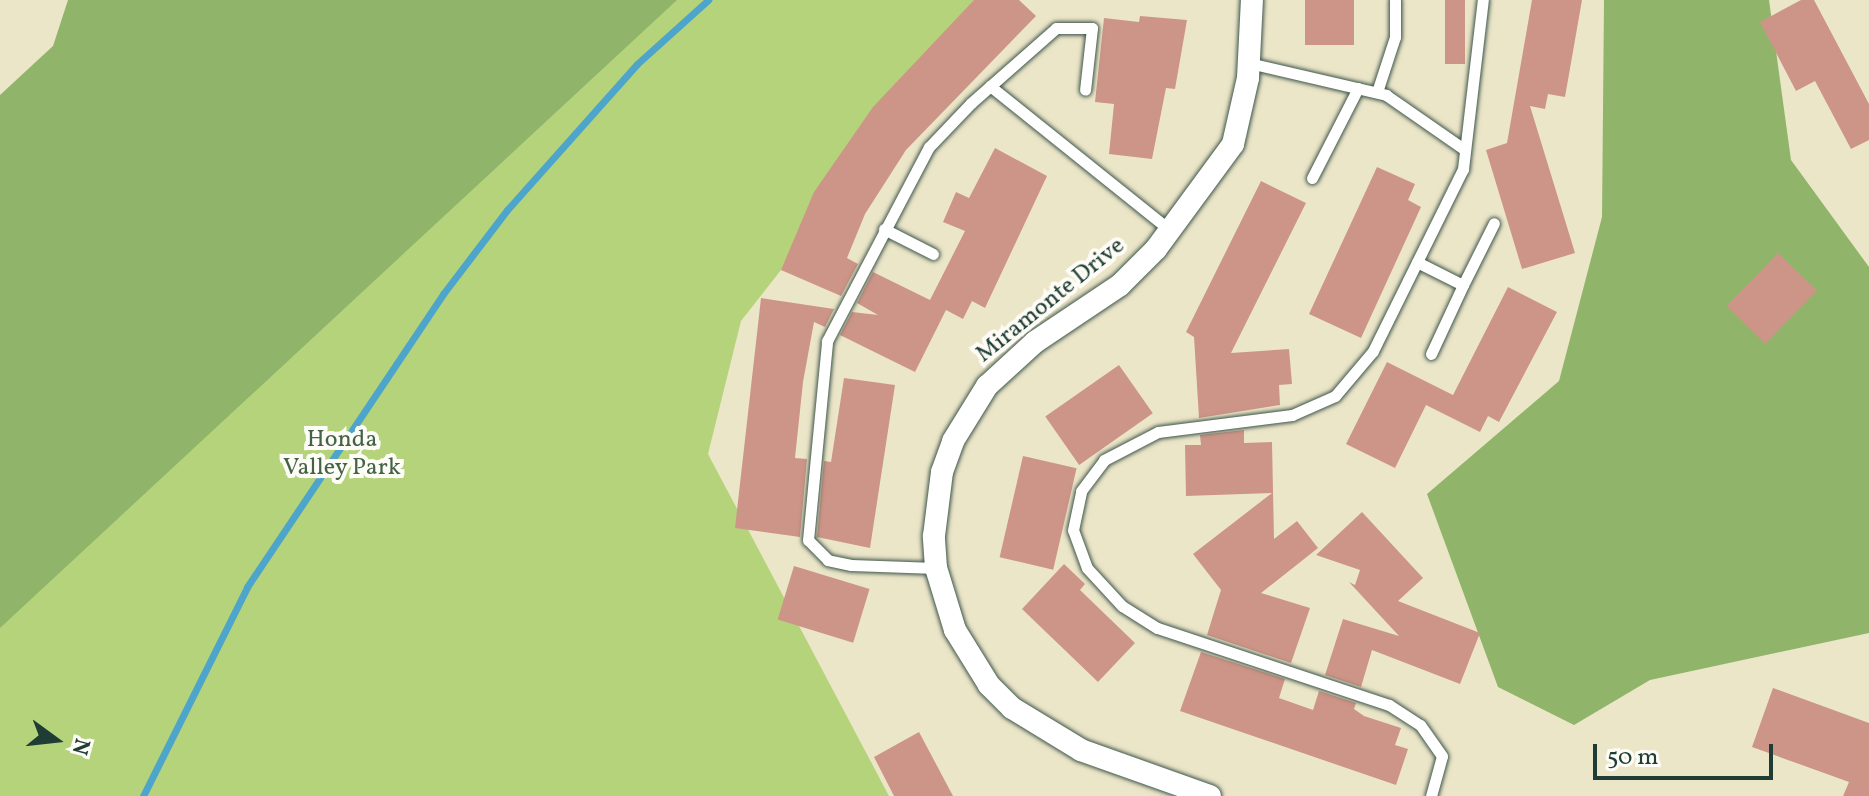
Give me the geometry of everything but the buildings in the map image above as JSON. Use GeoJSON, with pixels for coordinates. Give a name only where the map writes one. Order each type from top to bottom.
{"type":"FeatureCollection","features":[{"type":"Feature","properties":{"kind":"street","name":"Miramonte Drive"},"geometry":{"type":"LineString","coordinates":[[1210,796],[1175,790],[1081,750],[1012,708],[989,685],[955,630],[936,568],[934,525],[942,472],[968,412],[1010,363],[1120,285],[1170,230],[1233,144],[1249,63],[1252,0]]}},
{"type":"Feature","properties":{"kind":"lane"},"geometry":{"type":"LineString","coordinates":[[1377,92],[1395,37],[1395,0]]}},
{"type":"Feature","properties":{"kind":"lane"},"geometry":{"type":"LineString","coordinates":[[1431,796],[1442,756],[1420,725],[1389,705],[1157,628],[1122,606],[1087,568],[1073,530],[1081,491],[1104,460],[1158,432],[1292,415],[1335,396],[1373,351],[1463,169],[1483,0]]}},
{"type":"Feature","properties":{"kind":"lane"},"geometry":{"type":"LineString","coordinates":[[936,568],[851,565],[828,560],[808,540],[827,341],[929,147],[990,86],[1056,28],[1092,28],[1085,90]]}},
{"type":"Feature","properties":{"kind":"lane"},"geometry":{"type":"LineString","coordinates":[[1249,63],[1377,92],[1465,150]]}},
{"type":"Feature","properties":{"kind":"lane"},"geometry":{"type":"LineString","coordinates":[[990,86],[1170,230]]}},
{"type":"Feature","properties":{"kind":"lane"},"geometry":{"type":"LineString","coordinates":[[1312,178],[1358,88]]}},
{"type":"Feature","properties":{"kind":"lane"},"geometry":{"type":"LineString","coordinates":[[1431,354],[1494,223]]}},
{"type":"Feature","properties":{"kind":"lane"},"geometry":{"type":"LineString","coordinates":[[884,229],[933,254]]}},
{"type":"Feature","properties":{"kind":"lane"},"geometry":{"type":"LineString","coordinates":[[1417,262],[1463,285]]}},
{"type":"Feature","properties":{"kind":"green space"},"geometry":{"type":"Polygon","coordinates":[[[68,0],[677,0],[0,628],[0,95],[53,46],[68,0]]]}},
{"type":"Feature","properties":{"kind":"green space","name":"Honda Valley Park"},"geometry":{"type":"Polygon","coordinates":[[[243,0],[1008,0],[981,15],[741,321],[708,454],[889,796],[0,796],[0,215],[243,0]]]}},
{"type":"Feature","properties":{"kind":"green space"},"geometry":{"type":"Polygon","coordinates":[[[1604,0],[1769,0],[1791,160],[1869,267],[1869,633],[1650,680],[1574,725],[1498,687],[1427,494],[1559,381],[1602,217],[1604,0]]]}},
{"type":"Feature","properties":{"kind":"waterway"},"geometry":{"type":"LineString","coordinates":[[143,796],[247,587],[443,294],[507,210],[637,64],[708,0]]}}]}
